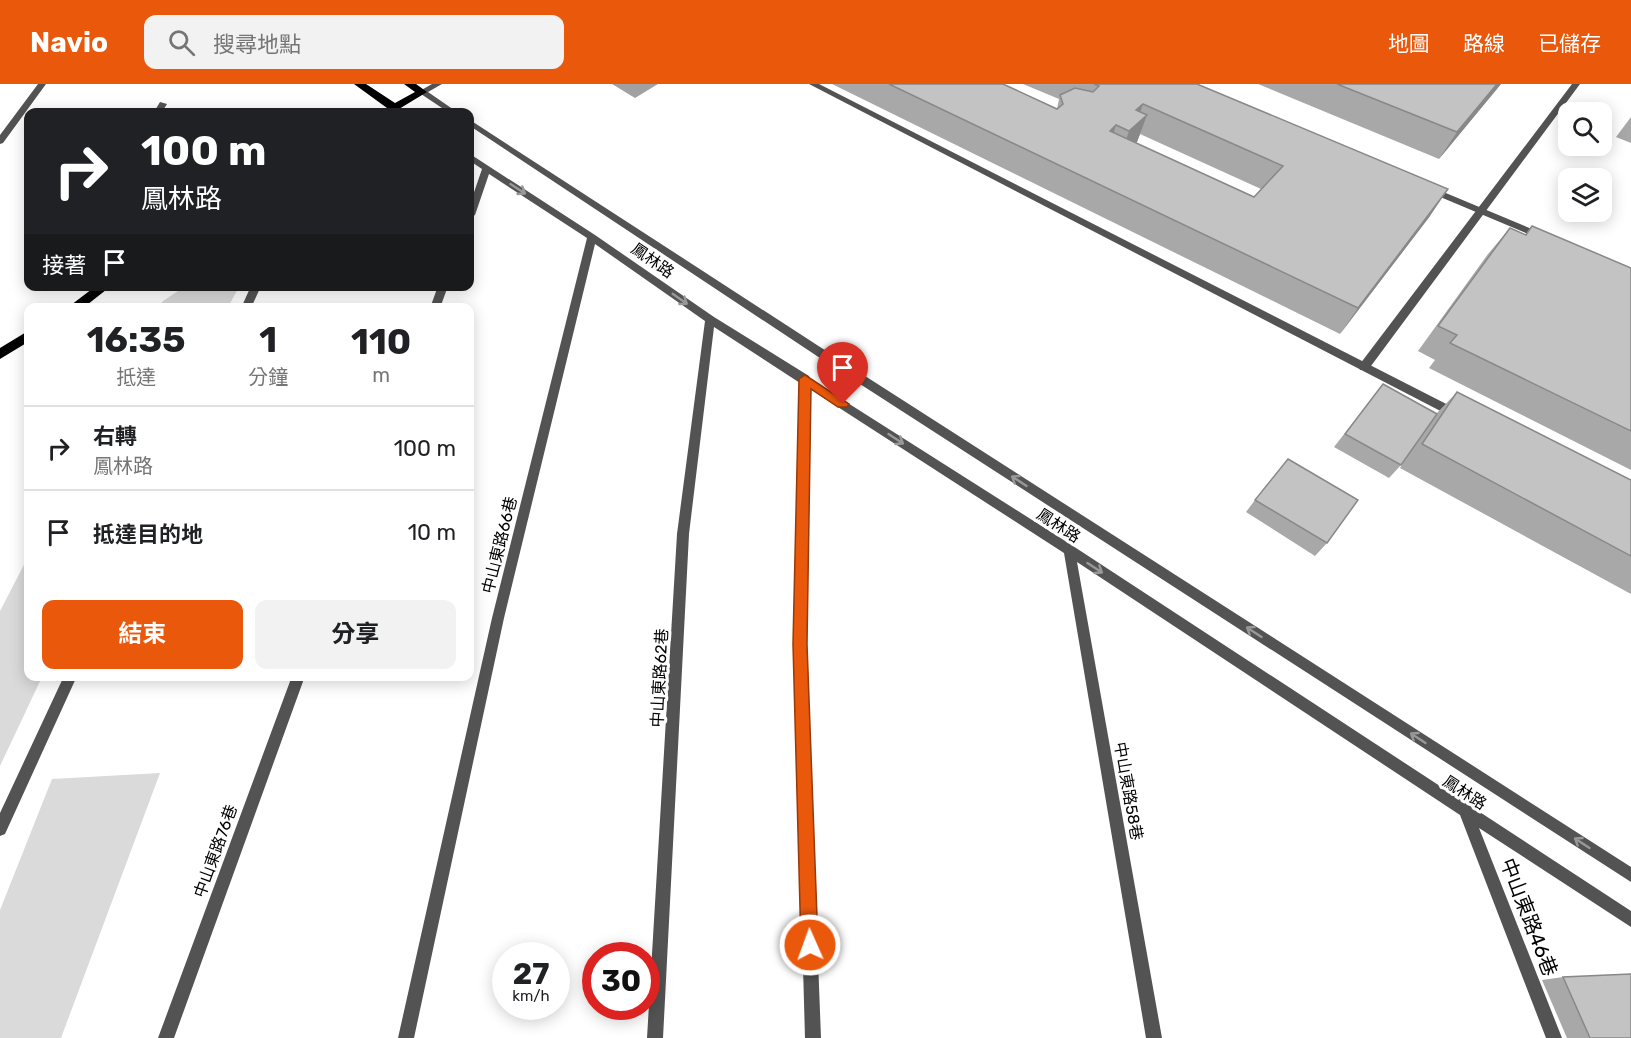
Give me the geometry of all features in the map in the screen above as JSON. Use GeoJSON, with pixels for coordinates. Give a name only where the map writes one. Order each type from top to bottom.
{"type":"FeatureCollection","features":[{"type":"Feature","properties":{"kind":"main road"},"geometry":{"type":"LineString","coordinates":[[359,84],[391,108]]}},
{"type":"Feature","properties":{"kind":"main road"},"geometry":{"type":"LineString","coordinates":[[400,108],[423,93],[409,84]]}},
{"type":"Feature","properties":{"kind":"main road"},"geometry":{"type":"LineString","coordinates":[[80,303],[98,291]]}},
{"type":"Feature","properties":{"kind":"main road"},"geometry":{"type":"LineString","coordinates":[[0,354],[24,339]]}},
{"type":"Feature","properties":{"kind":"street"},"geometry":{"type":"LineString","coordinates":[[24,108],[42,84]]}},
{"type":"Feature","properties":{"kind":"street"},"geometry":{"type":"LineString","coordinates":[[438,84],[423,93],[447,108]]}},
{"type":"Feature","properties":{"kind":"street"},"geometry":{"type":"LineString","coordinates":[[813,84],[1467,420]]}},
{"type":"Feature","properties":{"kind":"street"},"geometry":{"type":"LineString","coordinates":[[1364,367],[1576,84]]}},
{"type":"Feature","properties":{"kind":"street"},"geometry":{"type":"LineString","coordinates":[[160,108],[163,104]]}},
{"type":"Feature","properties":{"kind":"street"},"geometry":{"type":"LineString","coordinates":[[0,141],[24,108]]}},
{"type":"Feature","properties":{"kind":"street","name":"鳳林路"},"geometry":{"type":"LineString","coordinates":[[474,126],[823,355],[1631,875]]}},
{"type":"Feature","properties":{"kind":"street","name":"鳳林路"},"geometry":{"type":"LineString","coordinates":[[474,160],[592,237],[710,320],[1068,550],[1631,920]]}},
{"type":"Feature","properties":{"kind":"street"},"geometry":{"type":"LineString","coordinates":[[474,204],[487,168]]}},
{"type":"Feature","properties":{"kind":"street"},"geometry":{"type":"LineString","coordinates":[[1417,183],[1556,243]]}},
{"type":"Feature","properties":{"kind":"street","name":"中山東路66巷"},"geometry":{"type":"LineString","coordinates":[[406,1038],[498,618],[592,237]]}},
{"type":"Feature","properties":{"kind":"street","name":"中山東路62巷"},"geometry":{"type":"LineString","coordinates":[[656,1038],[684,534],[710,320]]}},
{"type":"Feature","properties":{"kind":"street"},"geometry":{"type":"LineString","coordinates":[[805,379],[800,644],[813,1038]]}},
{"type":"Feature","properties":{"kind":"street","name":"中山東路58巷"},"geometry":{"type":"LineString","coordinates":[[1068,550],[1154,1038]]}},
{"type":"Feature","properties":{"kind":"street"},"geometry":{"type":"LineString","coordinates":[[0,829],[69,681]]}},
{"type":"Feature","properties":{"kind":"street","name":"中山東路76巷"},"geometry":{"type":"LineString","coordinates":[[166,1038],[297,681]]}},
{"type":"Feature","properties":{"kind":"street","name":"中山東路46巷"},"geometry":{"type":"LineString","coordinates":[[1465,811],[1554,1038]]}},
{"type":"Feature","properties":{"kind":"shaded area"},"geometry":{"type":"Polygon","coordinates":[[[612,84],[658,84],[635,98],[612,84]]]}},
{"type":"Feature","properties":{"kind":"shaded area"},"geometry":{"type":"Polygon","coordinates":[[[178,291],[237,291],[230,303],[162,303],[178,291]]]}},
{"type":"Feature","properties":{"kind":"shaded area"},"geometry":{"type":"Polygon","coordinates":[[[24,565],[24,681],[40,681],[0,766],[0,611],[24,565]]]}},
{"type":"Feature","properties":{"kind":"shaded area"},"geometry":{"type":"Polygon","coordinates":[[[160,773],[61,1038],[0,1038],[0,910],[52,779],[160,773]]]}},
{"type":"Feature","properties":{"kind":"building"},"geometry":{"type":"Polygon","coordinates":[[[889,84],[1003,84],[1057,109],[1063,104],[1060,95],[1075,88],[1093,92],[1099,86],[1094,84],[1197,84],[1448,189],[1358,308],[889,84]],[[1143,104],[1136,110],[1147,115],[1129,131],[1116,125],[1110,131],[1254,197],[1283,166],[1143,104]]]}},
{"type":"Feature","properties":{"kind":"building"},"geometry":{"type":"Polygon","coordinates":[[[1337,84],[1497,84],[1457,132],[1337,84]]]}},
{"type":"Feature","properties":{"kind":"building"},"geometry":{"type":"Polygon","coordinates":[[[1532,226],[1631,268],[1631,431],[1450,343],[1457,335],[1438,326],[1510,228],[1526,235],[1532,226]]]}},
{"type":"Feature","properties":{"kind":"building"},"geometry":{"type":"Polygon","coordinates":[[[1383,384],[1437,414],[1401,465],[1345,434],[1383,384]]]}},
{"type":"Feature","properties":{"kind":"building"},"geometry":{"type":"Polygon","coordinates":[[[1457,392],[1631,480],[1631,556],[1422,444],[1457,392]]]}},
{"type":"Feature","properties":{"kind":"building"},"geometry":{"type":"Polygon","coordinates":[[[1288,459],[1358,500],[1327,543],[1255,500],[1288,459]]]}},
{"type":"Feature","properties":{"kind":"building"},"geometry":{"type":"Polygon","coordinates":[[[1631,974],[1631,1038],[1590,1038],[1563,977],[1631,974]]]}},
{"type":"Feature","properties":{"kind":"route"},"geometry":{"type":"LineString","coordinates":[[810,945],[800,644],[805,379],[843,404]]}}]}
